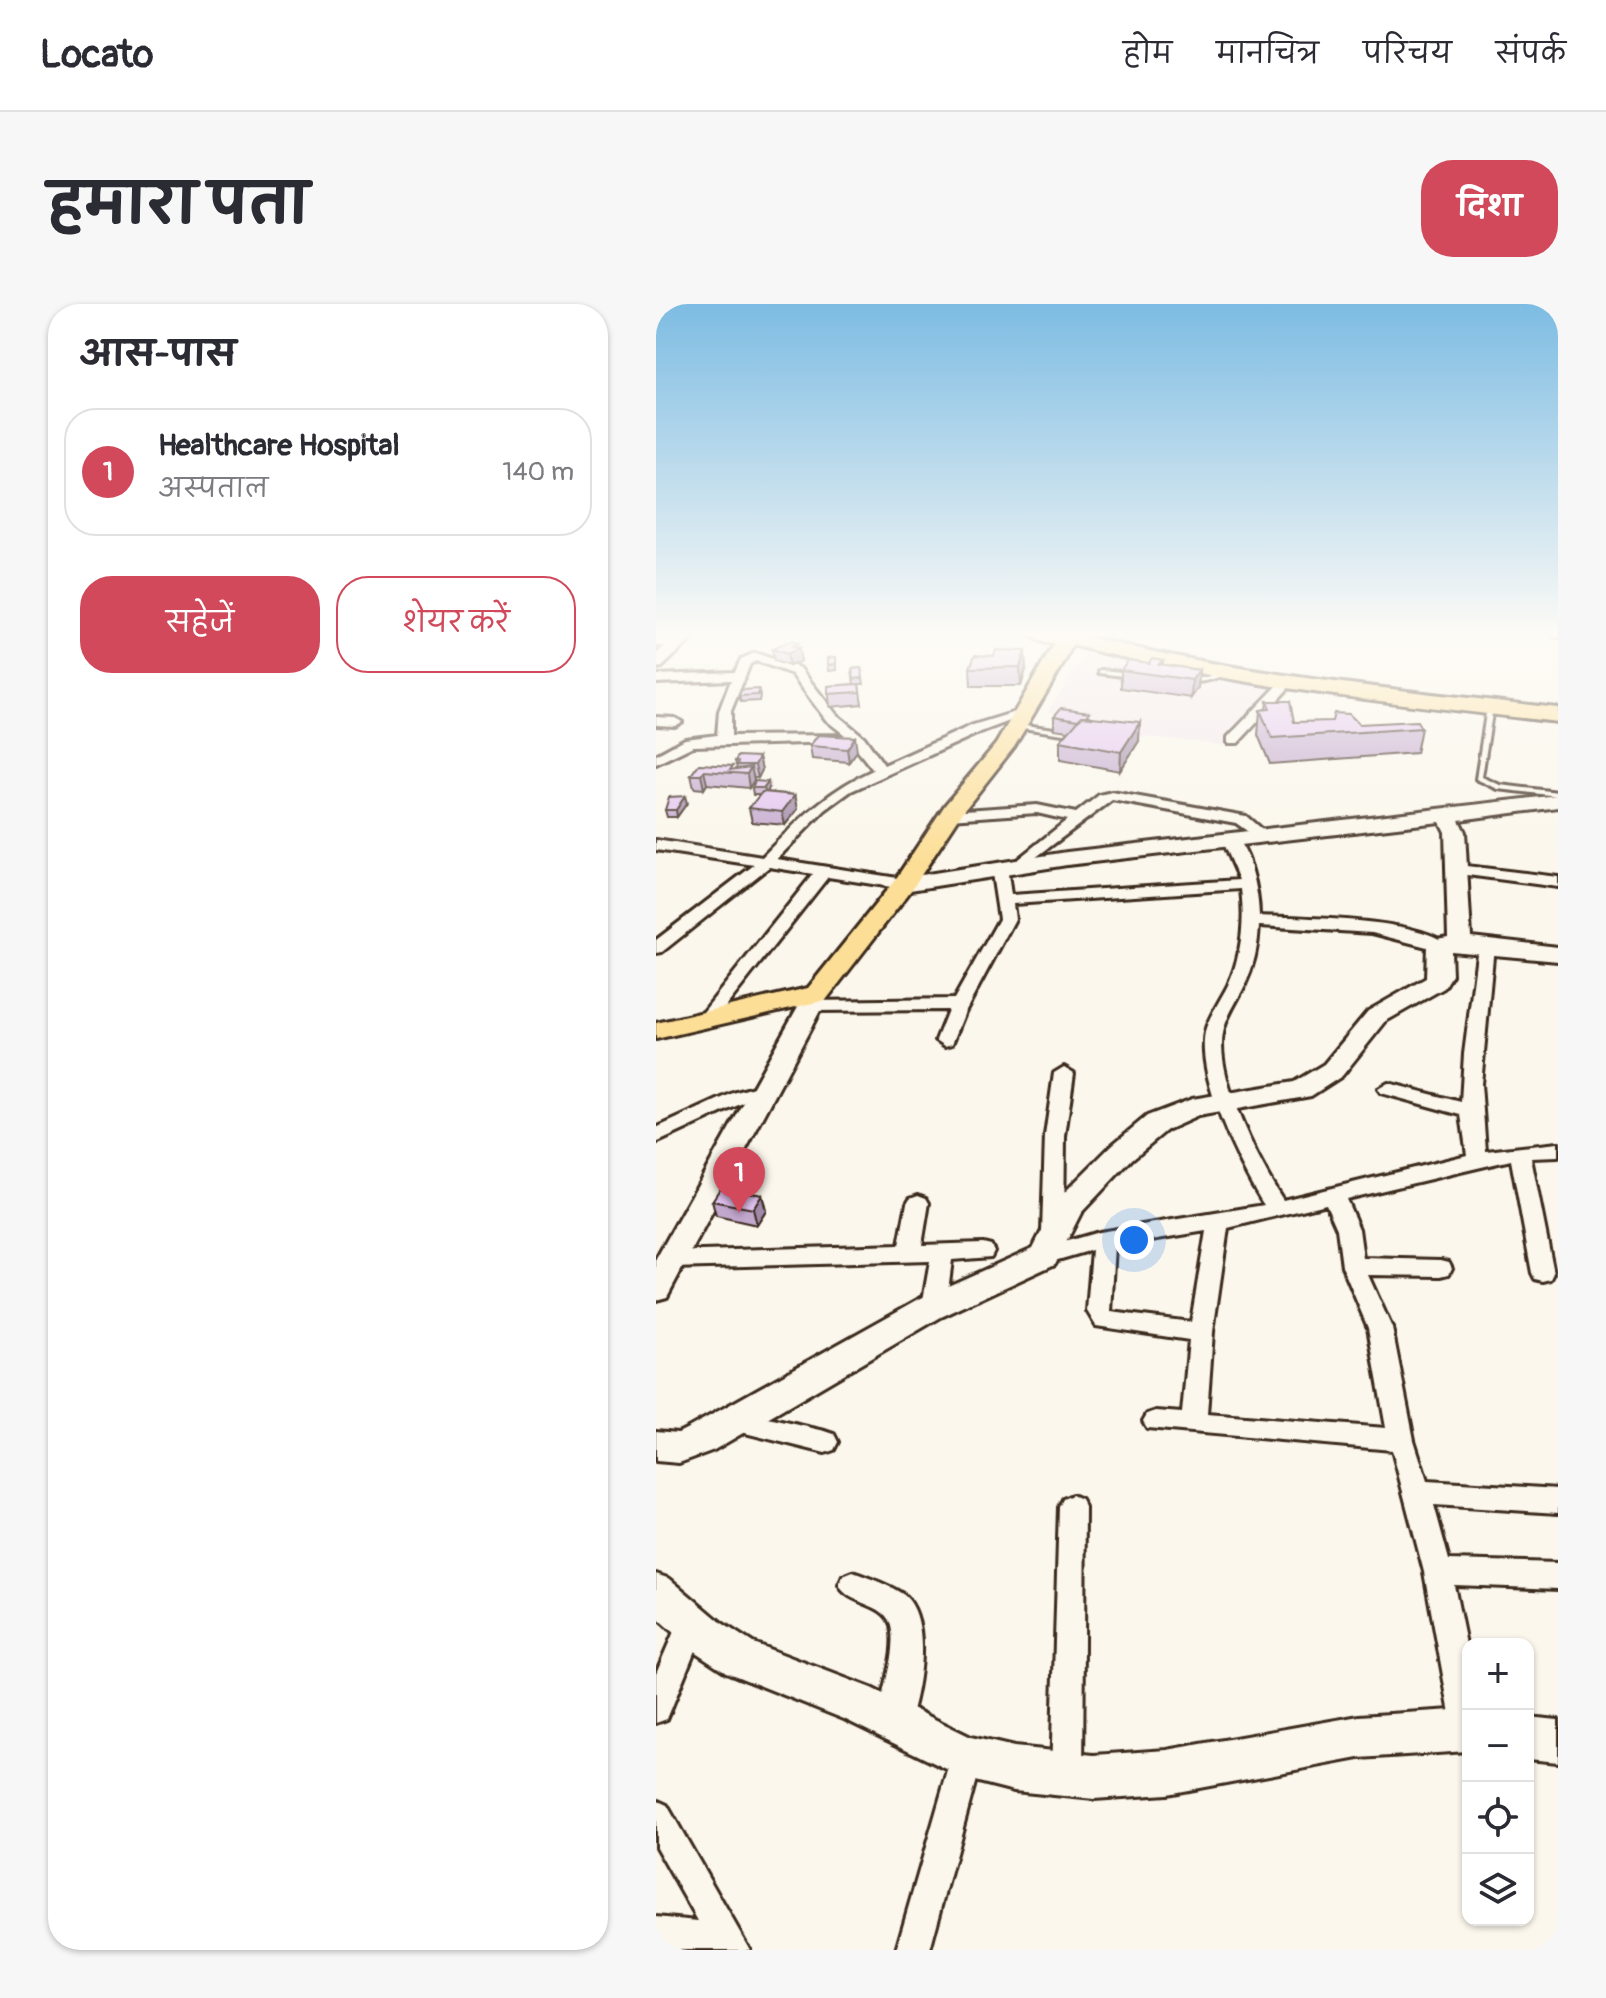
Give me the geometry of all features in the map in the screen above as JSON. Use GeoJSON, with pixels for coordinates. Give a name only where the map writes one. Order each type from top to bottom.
{"type":"FeatureCollection","features":[{"type":"Feature","properties":{"kind":"highway"},"geometry":{"type":"LineString","coordinates":[[1514,710],[1558,715]]}},
{"type":"Feature","properties":{"kind":"main road"},"geometry":{"type":"LineString","coordinates":[[656,1031],[814,1000],[1004,747],[1026,710]]}},
{"type":"Feature","properties":{"kind":"street"},"geometry":{"type":"LineString","coordinates":[[721,740],[725,736],[725,710]]}},
{"type":"Feature","properties":{"kind":"street"},"geometry":{"type":"LineString","coordinates":[[828,710],[857,738],[881,771]]}},
{"type":"Feature","properties":{"kind":"street"},"geometry":{"type":"LineString","coordinates":[[1233,740],[1262,710]]}},
{"type":"Feature","properties":{"kind":"street"},"geometry":{"type":"LineString","coordinates":[[656,948],[766,862],[820,807],[846,788],[978,728],[1021,719]]}},
{"type":"Feature","properties":{"kind":"street"},"geometry":{"type":"LineString","coordinates":[[656,721],[675,722]]}},
{"type":"Feature","properties":{"kind":"street"},"geometry":{"type":"LineString","coordinates":[[726,726],[842,726]]}},
{"type":"Feature","properties":{"kind":"street"},"geometry":{"type":"LineString","coordinates":[[656,760],[690,742],[857,738]]}},
{"type":"Feature","properties":{"kind":"street"},"geometry":{"type":"LineString","coordinates":[[1023,862],[1104,798],[1118,796],[1241,819],[1261,836]]}},
{"type":"Feature","properties":{"kind":"street"},"geometry":{"type":"LineString","coordinates":[[656,845],[904,884],[1023,862],[1558,801]]}},
{"type":"Feature","properties":{"kind":"street"},"geometry":{"type":"LineString","coordinates":[[950,815],[1037,809],[1079,818]]}},
{"type":"Feature","properties":{"kind":"street"},"geometry":{"type":"LineString","coordinates":[[1042,1254],[1069,1207],[1122,1152],[1157,1123],[1178,1111],[1301,1090],[1325,1077],[1377,1016],[1435,983],[1449,944],[1458,870],[1455,832],[1447,816]]}},
{"type":"Feature","properties":{"kind":"street"},"geometry":{"type":"LineString","coordinates":[[1229,839],[1244,868],[1247,884],[1251,920],[1249,949],[1212,1039],[1225,1103],[1262,1185],[1278,1209]]}},
{"type":"Feature","properties":{"kind":"street"},"geometry":{"type":"LineString","coordinates":[[945,1040],[960,1004],[1007,919],[999,867]]}},
{"type":"Feature","properties":{"kind":"street"},"geometry":{"type":"LineString","coordinates":[[1458,870],[1558,882]]}},
{"type":"Feature","properties":{"kind":"street"},"geometry":{"type":"LineString","coordinates":[[706,1020],[824,871]]}},
{"type":"Feature","properties":{"kind":"street"},"geometry":{"type":"LineString","coordinates":[[1005,900],[1247,884]]}},
{"type":"Feature","properties":{"kind":"street"},"geometry":{"type":"LineString","coordinates":[[1251,920],[1388,931],[1449,944],[1558,954]]}},
{"type":"Feature","properties":{"kind":"street"},"geometry":{"type":"LineString","coordinates":[[1478,1159],[1473,1147],[1471,1111],[1476,1021],[1486,946]]}},
{"type":"Feature","properties":{"kind":"street"},"geometry":{"type":"LineString","coordinates":[[662,1274],[814,1000],[960,1004]]}},
{"type":"Feature","properties":{"kind":"street"},"geometry":{"type":"LineString","coordinates":[[1042,1254],[1064,1073]]}},
{"type":"Feature","properties":{"kind":"street"},"geometry":{"type":"LineString","coordinates":[[1388,1089],[1471,1111]]}},
{"type":"Feature","properties":{"kind":"street"},"geometry":{"type":"LineString","coordinates":[[656,1136],[740,1097],[764,1090]]}},
{"type":"Feature","properties":{"kind":"street"},"geometry":{"type":"LineString","coordinates":[[656,1446],[679,1448],[934,1306],[1042,1254],[1104,1239],[1278,1209],[1478,1159],[1558,1150]]}},
{"type":"Feature","properties":{"kind":"street"},"geometry":{"type":"LineString","coordinates":[[1520,1152],[1543,1273]]}},
{"type":"Feature","properties":{"kind":"street"},"geometry":{"type":"LineString","coordinates":[[1331,1195],[1342,1210],[1353,1266],[1380,1328],[1401,1440],[1438,1572],[1464,1710]]}},
{"type":"Feature","properties":{"kind":"street"},"geometry":{"type":"LineString","coordinates":[[909,1253],[918,1203]]}},
{"type":"Feature","properties":{"kind":"street"},"geometry":{"type":"LineString","coordinates":[[1194,1424],[1201,1332],[1218,1221]]}},
{"type":"Feature","properties":{"kind":"street"},"geometry":{"type":"LineString","coordinates":[[1104,1239],[1099,1311],[1104,1320],[1201,1332]]}},
{"type":"Feature","properties":{"kind":"street"},"geometry":{"type":"LineString","coordinates":[[662,1274],[909,1253],[983,1251]]}},
{"type":"Feature","properties":{"kind":"street"},"geometry":{"type":"LineString","coordinates":[[934,1306],[942,1252]]}},
{"type":"Feature","properties":{"kind":"street"},"geometry":{"type":"LineString","coordinates":[[1353,1266],[1441,1268]]}},
{"type":"Feature","properties":{"kind":"street"},"geometry":{"type":"LineString","coordinates":[[733,1420],[825,1442]]}},
{"type":"Feature","properties":{"kind":"street"},"geometry":{"type":"LineString","coordinates":[[1156,1421],[1401,1440]]}},
{"type":"Feature","properties":{"kind":"street"},"geometry":{"type":"LineString","coordinates":[[1418,1492],[1558,1501]]}},
{"type":"Feature","properties":{"kind":"street"},"geometry":{"type":"LineString","coordinates":[[1067,1775],[1072,1507]]}},
{"type":"Feature","properties":{"kind":"street"},"geometry":{"type":"LineString","coordinates":[[1438,1572],[1558,1576]]}},
{"type":"Feature","properties":{"kind":"street"},"geometry":{"type":"LineString","coordinates":[[853,1585],[896,1606],[904,1618],[908,1635],[894,1721]]}},
{"type":"Feature","properties":{"kind":"street"},"geometry":{"type":"LineString","coordinates":[[656,1592],[740,1658],[856,1703],[967,1757],[1014,1769],[1094,1777],[1167,1772],[1359,1737],[1462,1730]]}},
{"type":"Feature","properties":{"kind":"street"},"geometry":{"type":"LineString","coordinates":[[656,1708],[692,1623]]}},
{"type":"Feature","properties":{"kind":"street"},"geometry":{"type":"LineString","coordinates":[[1534,1739],[1558,1741]]}},
{"type":"Feature","properties":{"kind":"street"},"geometry":{"type":"LineString","coordinates":[[913,1950],[967,1757]]}},
{"type":"Feature","properties":{"kind":"street"},"geometry":{"type":"LineString","coordinates":[[656,1816],[730,1946]]}},
{"type":"Feature","properties":{"kind":"street"},"geometry":{"type":"LineString","coordinates":[[656,1934],[730,1946]]}},
{"type":"Feature","properties":{"kind":"lane"},"geometry":{"type":"LineString","coordinates":[[1490,710],[1478,778],[1488,785],[1558,794]]}},
{"type":"Feature","properties":{"kind":"lane"},"geometry":{"type":"LineString","coordinates":[[1021,719],[1082,735]]}},
{"type":"Feature","properties":{"kind":"shaded area"},"geometry":{"type":"Polygon","coordinates":[[[1265,710],[1231,746],[1121,734],[1126,721],[1047,712],[1265,710]]]}},
{"type":"Feature","properties":{"kind":"building"},"geometry":{"type":"Polygon","coordinates":[[[1059,710],[1090,712],[1078,720],[1054,716],[1059,710]]]}},
{"type":"Feature","properties":{"kind":"building"},"geometry":{"type":"Polygon","coordinates":[[[1260,710],[1292,710],[1294,722],[1332,721],[1334,713],[1349,714],[1359,724],[1417,721],[1421,728],[1272,738],[1260,710]]]}},
{"type":"Feature","properties":{"kind":"building"},"geometry":{"type":"Polygon","coordinates":[[[1082,716],[1140,722],[1121,752],[1060,741],[1082,716]]]}},
{"type":"Feature","properties":{"kind":"building"},"geometry":{"type":"Polygon","coordinates":[[[818,735],[855,737],[847,749],[810,746],[818,735]]]}},
{"type":"Feature","properties":{"kind":"building"},"geometry":{"type":"Polygon","coordinates":[[[738,756],[759,757],[755,765],[737,765],[735,761],[738,756]]]}},
{"type":"Feature","properties":{"kind":"building"},"geometry":{"type":"Polygon","coordinates":[[[699,764],[733,766],[730,770],[751,767],[747,774],[704,771],[701,775],[691,775],[699,764]]]}},
{"type":"Feature","properties":{"kind":"building"},"geometry":{"type":"Polygon","coordinates":[[[755,781],[768,782],[764,788],[752,788],[755,781]]]}},
{"type":"Feature","properties":{"kind":"building"},"geometry":{"type":"Polygon","coordinates":[[[762,792],[795,795],[782,812],[749,808],[762,792]]]}},
{"type":"Feature","properties":{"kind":"building"},"geometry":{"type":"Polygon","coordinates":[[[685,796],[676,810],[665,810],[669,797],[685,796]]]}},
{"type":"Feature","properties":{"kind":"building"},"geometry":{"type":"Polygon","coordinates":[[[721,1187],[762,1195],[753,1209],[712,1201],[721,1187]]]}},
{"type":"Feature","properties":{"kind":"place","name":"Healthcare Hospital"},"geometry":{"type":"Point","coordinates":[739,1213]}}]}
